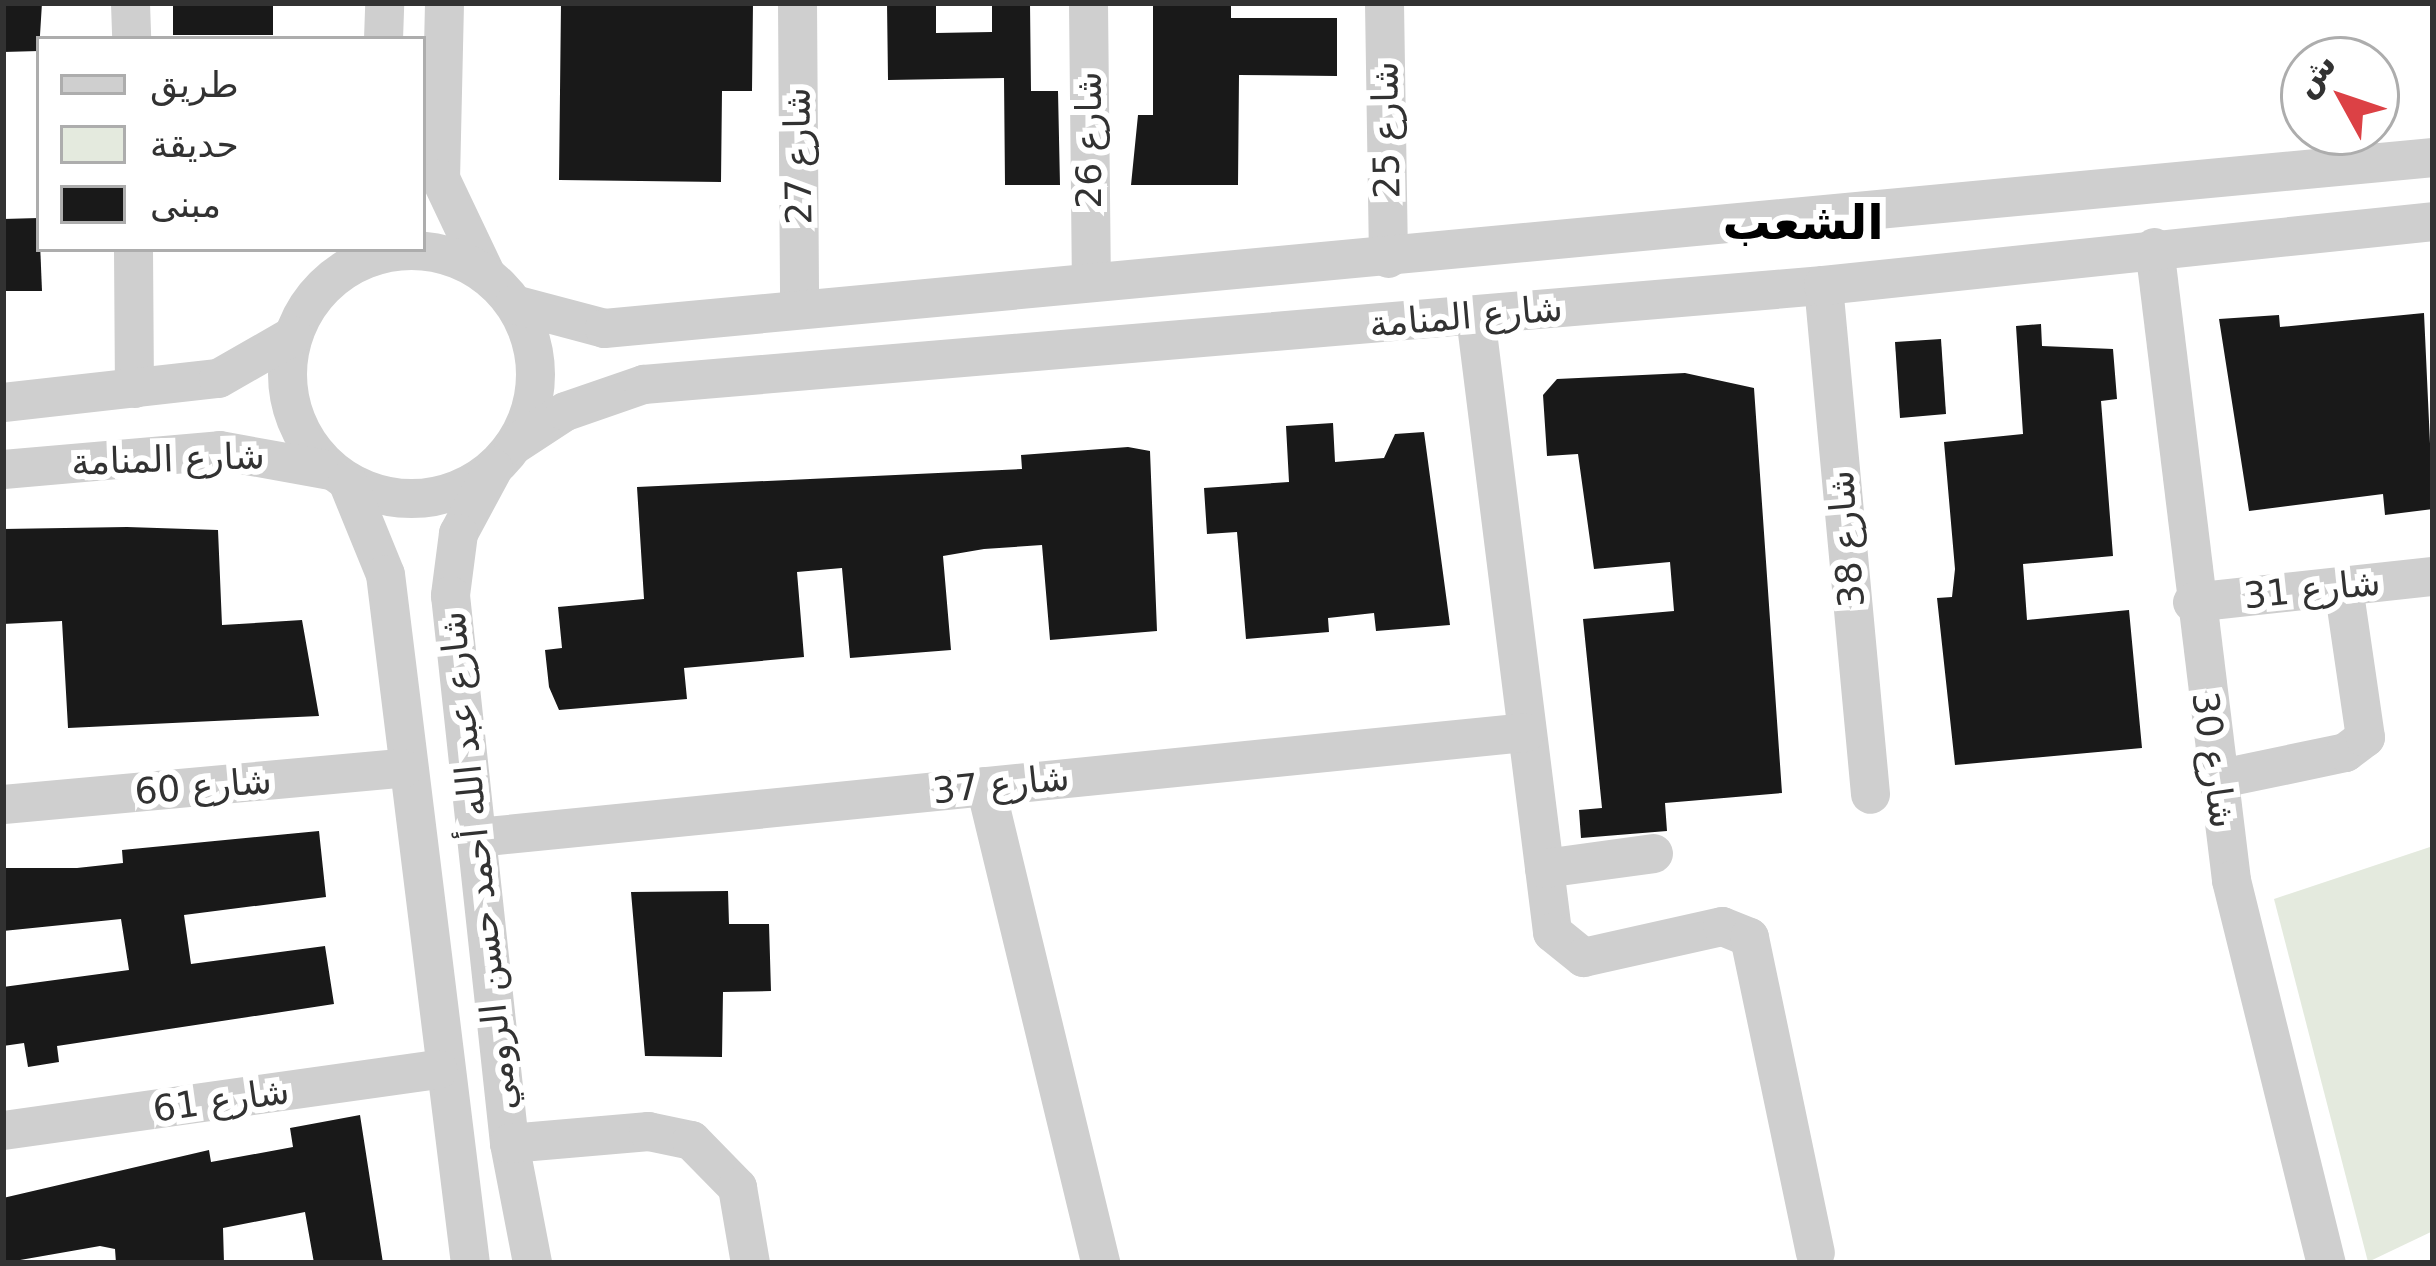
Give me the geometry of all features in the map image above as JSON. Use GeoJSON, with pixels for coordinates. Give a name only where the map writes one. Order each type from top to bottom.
{"type":"FeatureCollection","features":[{"type":"Feature","properties":{"kind":"street"},"geometry":{"type":"LineString","coordinates":[[130,3],[130,36]]}},
{"type":"Feature","properties":{"kind":"street"},"geometry":{"type":"LineString","coordinates":[[383,36],[384,3]]}},
{"type":"Feature","properties":{"kind":"street"},"geometry":{"type":"LineString","coordinates":[[400,252],[345,261],[293,335],[292,410],[339,476],[422,498],[503,457],[535,375],[514,304],[486,274],[444,194],[431,154],[444,3]]}},
{"type":"Feature","properties":{"kind":"street","name":"شارع 27"},"geometry":{"type":"LineString","coordinates":[[796,3],[800,308]]}},
{"type":"Feature","properties":{"kind":"street","name":"شارع 26"},"geometry":{"type":"LineString","coordinates":[[1088,3],[1090,278]]}},
{"type":"Feature","properties":{"kind":"street","name":"شارع 25"},"geometry":{"type":"LineString","coordinates":[[1384,3],[1388,258]]}},
{"type":"Feature","properties":{"kind":"street"},"geometry":{"type":"LineString","coordinates":[[2433,157],[2405,190],[2433,220]]}},
{"type":"Feature","properties":{"kind":"street","name":"شارع المنامة"},"geometry":{"type":"LineString","coordinates":[[514,304],[574,326],[647,324],[1090,278],[1388,258],[2433,157]]}},
{"type":"Feature","properties":{"kind":"street"},"geometry":{"type":"LineString","coordinates":[[2334,166],[2357,194],[2342,230]]}},
{"type":"Feature","properties":{"kind":"street","name":"شارع المنامة"},"geometry":{"type":"LineString","coordinates":[[503,457],[565,411],[643,384],[1823,285],[2433,220]]}},
{"type":"Feature","properties":{"kind":"street"},"geometry":{"type":"LineString","coordinates":[[1696,230],[1680,263],[1702,293]]}},
{"type":"Feature","properties":{"kind":"street"},"geometry":{"type":"LineString","coordinates":[[1588,306],[1608,287],[1610,260],[1592,239]]}},
{"type":"Feature","properties":{"kind":"street","name":"شارع 30"},"geometry":{"type":"LineString","coordinates":[[2154,247],[2216,779],[2326,1263]]}},
{"type":"Feature","properties":{"kind":"street"},"geometry":{"type":"LineString","coordinates":[[133,252],[134,388]]}},
{"type":"Feature","properties":{"kind":"street"},"geometry":{"type":"LineString","coordinates":[[418,252],[486,274]]}},
{"type":"Feature","properties":{"kind":"street","name":"شارع 38"},"geometry":{"type":"LineString","coordinates":[[1823,285],[1870,794]]}},
{"type":"Feature","properties":{"kind":"street"},"geometry":{"type":"LineString","coordinates":[[1474,316],[1552,932],[1572,954],[1722,926],[1756,947],[1815,1252]]}},
{"type":"Feature","properties":{"kind":"street"},"geometry":{"type":"LineString","coordinates":[[643,384],[629,351],[647,324]]}},
{"type":"Feature","properties":{"kind":"street","name":"شارع المنامة"},"geometry":{"type":"LineString","coordinates":[[3,401],[239,372],[293,335]]}},
{"type":"Feature","properties":{"kind":"street","name":"شارع المنامة"},"geometry":{"type":"LineString","coordinates":[[3,469],[219,450],[339,476]]}},
{"type":"Feature","properties":{"kind":"street","name":"شارع عبد الله أحمد حسن الرومي"},"geometry":{"type":"LineString","coordinates":[[503,457],[452,555],[452,624],[508,1143],[532,1263]]}},
{"type":"Feature","properties":{"kind":"street","name":"شارع عبد الله أحمد حسن الرومي"},"geometry":{"type":"LineString","coordinates":[[339,476],[380,549],[438,1069],[470,1263]]}},
{"type":"Feature","properties":{"kind":"street","name":"شارع 31"},"geometry":{"type":"LineString","coordinates":[[2192,602],[2433,576]]}},
{"type":"Feature","properties":{"kind":"street"},"geometry":{"type":"LineString","coordinates":[[2216,779],[2345,752],[2365,737],[2343,586]]}},
{"type":"Feature","properties":{"kind":"street"},"geometry":{"type":"LineString","coordinates":[[390,628],[422,607],[452,624]]}},
{"type":"Feature","properties":{"kind":"street","name":"شارع 37"},"geometry":{"type":"LineString","coordinates":[[477,837],[1526,732]]}},
{"type":"Feature","properties":{"kind":"street","name":"شارع 60"},"geometry":{"type":"LineString","coordinates":[[3,804],[402,768]]}},
{"type":"Feature","properties":{"kind":"street"},"geometry":{"type":"LineString","coordinates":[[985,786],[1100,1263]]}},
{"type":"Feature","properties":{"kind":"street"},"geometry":{"type":"LineString","coordinates":[[1544,868],[1653,853]]}},
{"type":"Feature","properties":{"kind":"street","name":"شارع 61"},"geometry":{"type":"LineString","coordinates":[[3,1130],[438,1069]]}},
{"type":"Feature","properties":{"kind":"street"},"geometry":{"type":"LineString","coordinates":[[508,1143],[648,1131],[691,1140],[737,1186],[750,1263]]}},
{"type":"Feature","properties":{"kind":"green space"},"geometry":{"type":"Polygon","coordinates":[[[2433,846],[2433,1231],[2368,1262],[2274,899],[2433,846]]]}},
{"type":"Feature","properties":{"kind":"building"},"geometry":{"type":"Polygon","coordinates":[[[3,3],[42,3],[36,51],[3,52],[3,3]]]}},
{"type":"Feature","properties":{"kind":"building"},"geometry":{"type":"Polygon","coordinates":[[[173,3],[273,3],[273,35],[173,35],[173,3]]]}},
{"type":"Feature","properties":{"kind":"building"},"geometry":{"type":"Polygon","coordinates":[[[561,3],[753,3],[752,91],[722,91],[721,182],[559,180],[561,3]]]}},
{"type":"Feature","properties":{"kind":"building"},"geometry":{"type":"Polygon","coordinates":[[[887,3],[936,3],[936,33],[992,32],[992,3],[1030,3],[1031,91],[1058,91],[1060,185],[1005,185],[1004,78],[888,80],[887,3]]]}},
{"type":"Feature","properties":{"kind":"building"},"geometry":{"type":"Polygon","coordinates":[[[1153,3],[1231,3],[1231,18],[1337,18],[1337,76],[1239,75],[1238,185],[1131,185],[1138,115],[1153,115],[1153,3]]]}},
{"type":"Feature","properties":{"kind":"building"},"geometry":{"type":"Polygon","coordinates":[[[36,218],[42,291],[3,291],[3,219],[36,218]]]}},
{"type":"Feature","properties":{"kind":"building"},"geometry":{"type":"Polygon","coordinates":[[[2424,313],[2433,509],[2385,515],[2383,494],[2249,511],[2219,319],[2279,315],[2280,327],[2424,313]]]}},
{"type":"Feature","properties":{"kind":"building"},"geometry":{"type":"Polygon","coordinates":[[[2041,324],[2042,346],[2113,349],[2117,399],[2101,401],[2113,556],[2023,564],[2027,620],[2129,610],[2142,748],[1955,765],[1937,598],[1952,597],[1955,569],[1944,442],[2023,434],[2016,326],[2041,324]]]}},
{"type":"Feature","properties":{"kind":"building"},"geometry":{"type":"Polygon","coordinates":[[[1941,339],[1946,414],[1900,418],[1895,342],[1941,339]]]}},
{"type":"Feature","properties":{"kind":"building"},"geometry":{"type":"Polygon","coordinates":[[[1685,373],[1754,388],[1782,793],[1665,803],[1667,831],[1581,838],[1579,810],[1602,808],[1583,619],[1674,611],[1670,562],[1594,569],[1578,454],[1547,456],[1543,395],[1557,379],[1685,373]]]}},
{"type":"Feature","properties":{"kind":"building"},"geometry":{"type":"Polygon","coordinates":[[[1333,423],[1335,462],[1384,458],[1395,434],[1424,432],[1450,625],[1376,631],[1374,613],[1328,618],[1329,632],[1246,639],[1237,532],[1207,534],[1204,488],[1289,482],[1286,426],[1333,423]]]}},
{"type":"Feature","properties":{"kind":"building"},"geometry":{"type":"Polygon","coordinates":[[[1128,447],[1150,451],[1157,631],[1050,640],[1042,545],[984,549],[943,556],[951,650],[850,658],[842,568],[797,572],[804,657],[684,668],[687,699],[559,710],[549,687],[545,650],[562,648],[558,607],[644,599],[637,487],[1022,469],[1021,455],[1128,447]]]}},
{"type":"Feature","properties":{"kind":"building"},"geometry":{"type":"Polygon","coordinates":[[[3,529],[218,530],[222,625],[302,620],[319,716],[68,728],[62,621],[3,624],[3,529]]]}},
{"type":"Feature","properties":{"kind":"building"},"geometry":{"type":"Polygon","coordinates":[[[319,831],[326,897],[184,915],[191,964],[325,946],[334,1004],[57,1046],[59,1062],[28,1067],[24,1043],[3,1046],[3,987],[129,970],[121,919],[3,931],[3,868],[123,863],[122,850],[319,831]]]}},
{"type":"Feature","properties":{"kind":"building"},"geometry":{"type":"Polygon","coordinates":[[[728,891],[729,924],[769,924],[771,991],[723,992],[722,1057],[645,1056],[631,892],[728,891]]]}},
{"type":"Feature","properties":{"kind":"building"},"geometry":{"type":"Polygon","coordinates":[[[360,1115],[383,1263],[314,1263],[305,1212],[223,1228],[224,1263],[116,1263],[115,1249],[100,1246],[3,1263],[3,1198],[209,1150],[211,1162],[293,1147],[290,1128],[360,1115]]]}},
{"type":"Feature","properties":{"kind":"district","name":"الشعب"},"geometry":{"type":"Point","coordinates":[1803,223]}}]}
